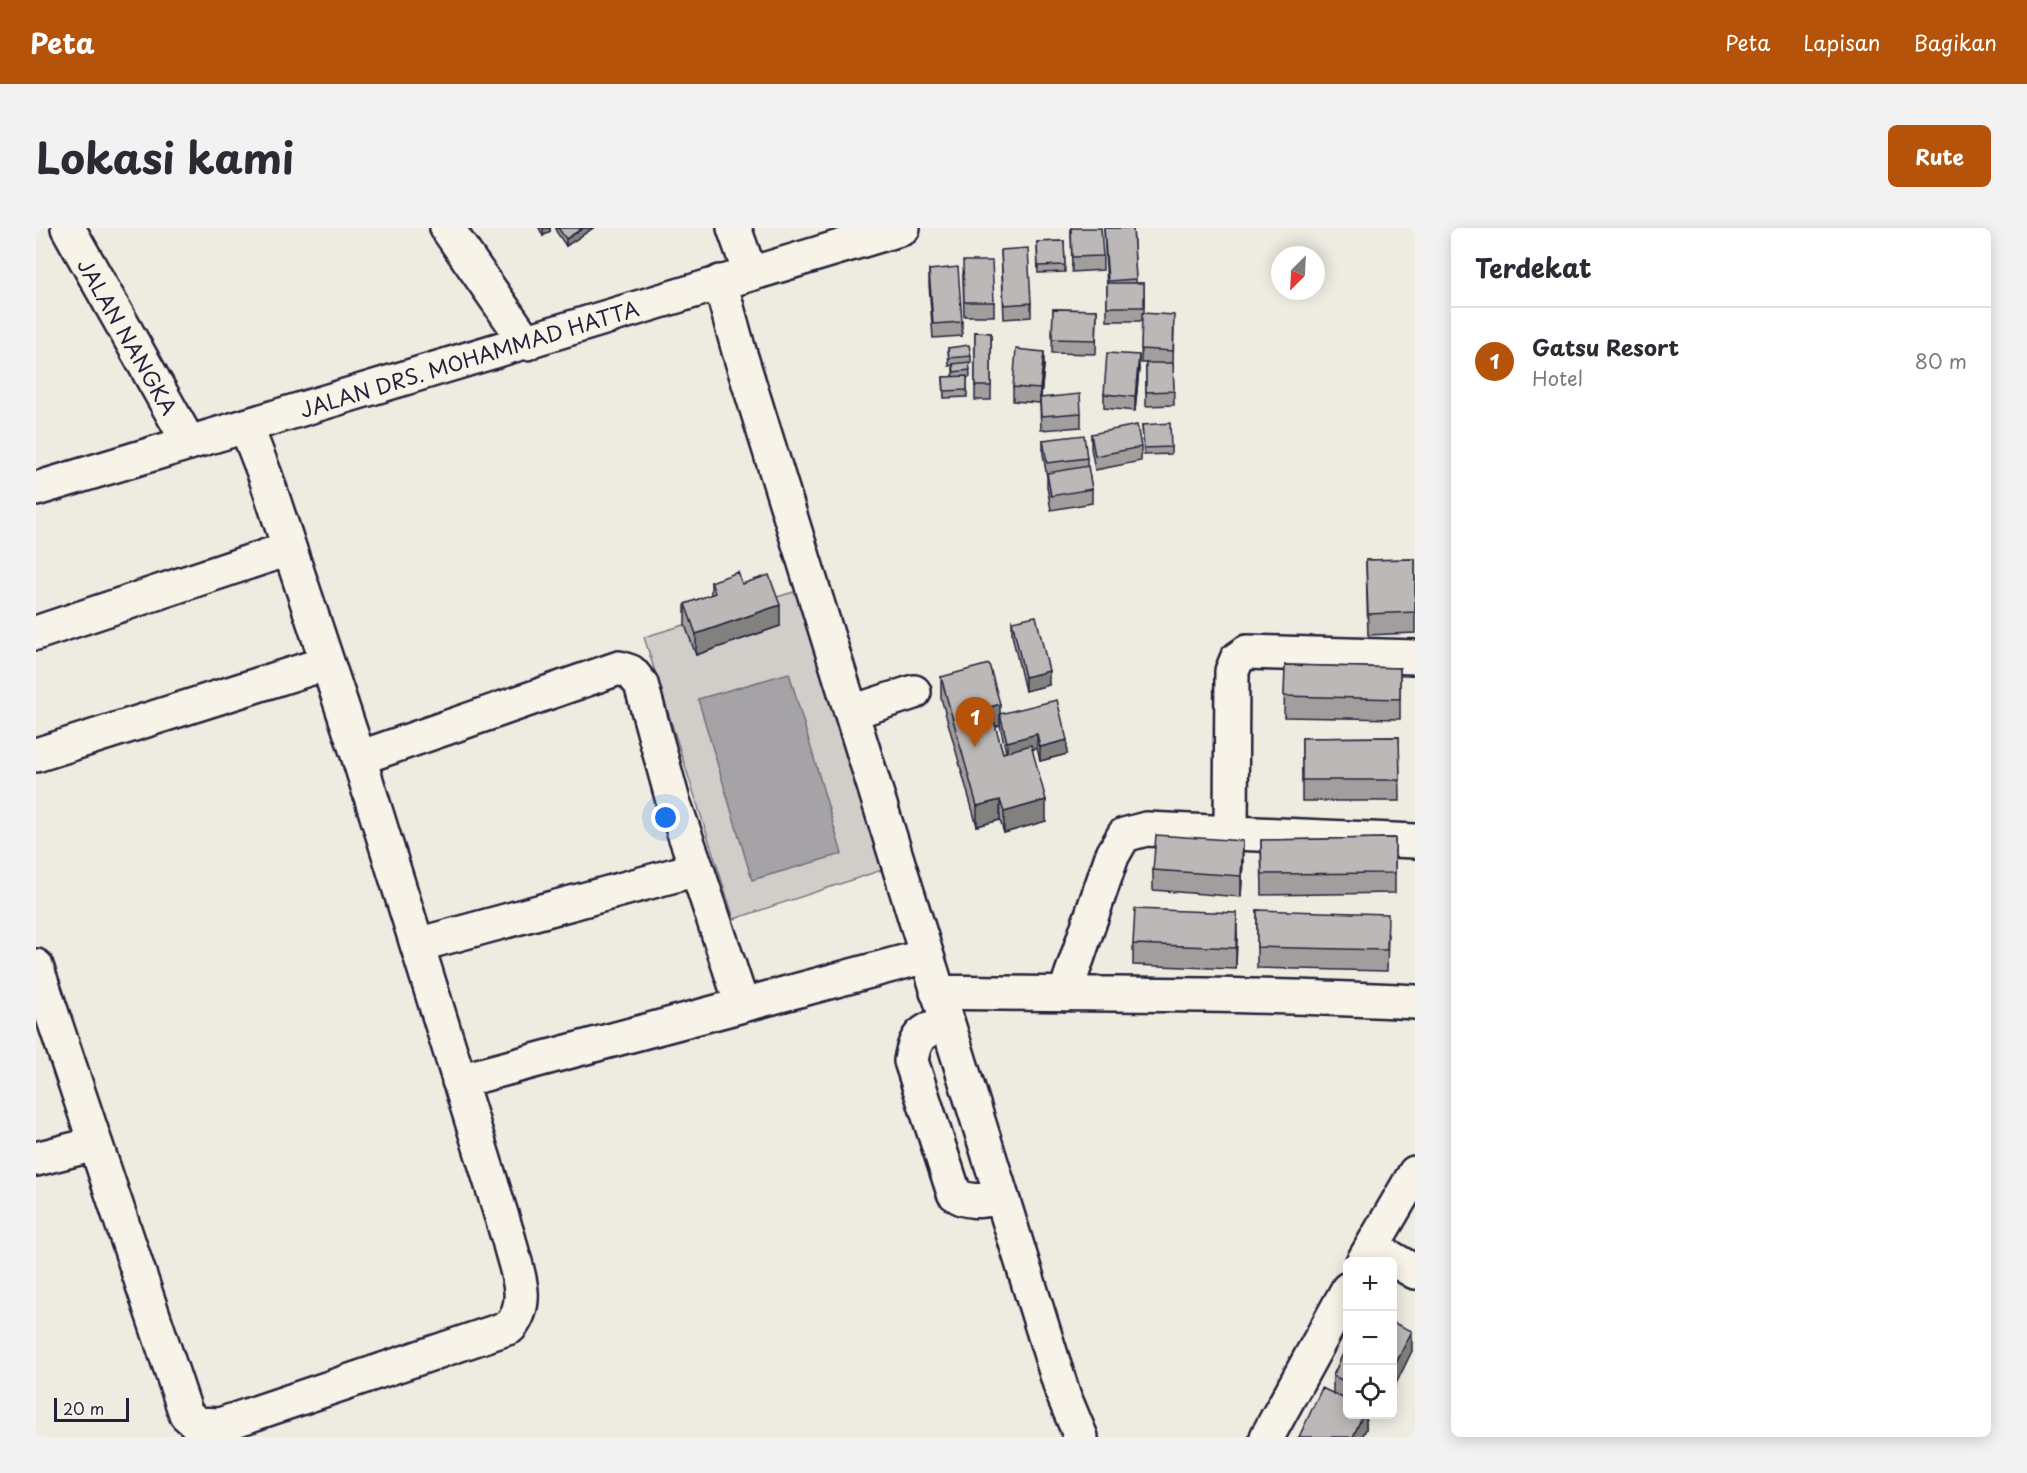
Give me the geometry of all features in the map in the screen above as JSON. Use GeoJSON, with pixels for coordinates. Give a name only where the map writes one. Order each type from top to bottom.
{"type":"FeatureCollection","features":[{"type":"Feature","properties":{"kind":"main road","name":"JALAN NANGKA"},"geometry":{"type":"LineString","coordinates":[[68,228],[189,443]]}},
{"type":"Feature","properties":{"kind":"main road"},"geometry":{"type":"LineString","coordinates":[[447,228],[527,342]]}},
{"type":"Feature","properties":{"kind":"main road"},"geometry":{"type":"LineString","coordinates":[[734,228],[739,351],[1063,1394],[1082,1437]]}},
{"type":"Feature","properties":{"kind":"main road","name":"JALAN DRS. MOHAMMAD HATTA"},"geometry":{"type":"LineString","coordinates":[[36,489],[903,228]]}},
{"type":"Feature","properties":{"kind":"main road"},"geometry":{"type":"LineString","coordinates":[[38,980],[186,1414],[197,1424],[220,1425],[510,1327],[521,1314],[522,1293],[509,1240],[359,758],[288,549],[266,475],[246,426]]}},
{"type":"Feature","properties":{"kind":"main road"},"geometry":{"type":"LineString","coordinates":[[36,633],[288,549]]}},
{"type":"Feature","properties":{"kind":"main road"},"geometry":{"type":"LineString","coordinates":[[1231,832],[1232,671],[1237,659],[1247,652],[1415,657]]}},
{"type":"Feature","properties":{"kind":"main road"},"geometry":{"type":"LineString","coordinates":[[36,755],[327,663]]}},
{"type":"Feature","properties":{"kind":"main road"},"geometry":{"type":"LineString","coordinates":[[359,758],[619,668],[631,672],[641,684],[673,801],[742,1005]]}},
{"type":"Feature","properties":{"kind":"main road"},"geometry":{"type":"LineString","coordinates":[[852,712],[914,692]]}},
{"type":"Feature","properties":{"kind":"main road"},"geometry":{"type":"LineString","coordinates":[[1065,994],[1112,856],[1124,835],[1146,829],[1415,841]]}},
{"type":"Feature","properties":{"kind":"main road"},"geometry":{"type":"LineString","coordinates":[[417,945],[697,869]]}},
{"type":"Feature","properties":{"kind":"main road"},"geometry":{"type":"LineString","coordinates":[[459,1081],[926,956]]}},
{"type":"Feature","properties":{"kind":"main road"},"geometry":{"type":"LineString","coordinates":[[1002,1197],[974,1202],[962,1199],[954,1193],[911,1061],[913,1046],[919,1035],[942,1007],[1065,994],[1303,995],[1415,1002]]}},
{"type":"Feature","properties":{"kind":"main road"},"geometry":{"type":"LineString","coordinates":[[36,1159],[95,1144]]}},
{"type":"Feature","properties":{"kind":"main road"},"geometry":{"type":"LineString","coordinates":[[1415,1173],[1367,1254],[1415,1272]]}},
{"type":"Feature","properties":{"kind":"main road"},"geometry":{"type":"LineString","coordinates":[[1267,1437],[1343,1296]]}},
{"type":"Feature","properties":{"kind":"shaded area"},"geometry":{"type":"Polygon","coordinates":[[[807,588],[882,870],[734,919],[644,637],[807,588]]]}},
{"type":"Feature","properties":{"kind":"shaded area"},"geometry":{"type":"Polygon","coordinates":[[[789,673],[842,854],[752,880],[698,699],[789,673]]]}},
{"type":"Feature","properties":{"kind":"building"},"geometry":{"type":"Polygon","coordinates":[[[558,228],[583,228],[566,239],[558,228]]]}},
{"type":"Feature","properties":{"kind":"building"},"geometry":{"type":"Polygon","coordinates":[[[1071,228],[1101,228],[1103,256],[1072,257],[1071,228]]]}},
{"type":"Feature","properties":{"kind":"building"},"geometry":{"type":"Polygon","coordinates":[[[1104,228],[1133,228],[1136,279],[1108,281],[1104,228]]]}},
{"type":"Feature","properties":{"kind":"building"},"geometry":{"type":"Polygon","coordinates":[[[1064,241],[1065,265],[1038,266],[1037,242],[1064,241]]]}},
{"type":"Feature","properties":{"kind":"building"},"geometry":{"type":"Polygon","coordinates":[[[1028,248],[1031,303],[1004,305],[1001,250],[1028,248]]]}},
{"type":"Feature","properties":{"kind":"building"},"geometry":{"type":"Polygon","coordinates":[[[963,261],[992,261],[994,302],[964,302],[963,261]]]}},
{"type":"Feature","properties":{"kind":"building"},"geometry":{"type":"Polygon","coordinates":[[[958,267],[962,322],[933,324],[929,270],[958,267]]]}},
{"type":"Feature","properties":{"kind":"building"},"geometry":{"type":"Polygon","coordinates":[[[1107,283],[1144,283],[1144,307],[1107,307],[1107,283]]]}},
{"type":"Feature","properties":{"kind":"building"},"geometry":{"type":"Polygon","coordinates":[[[1053,309],[1097,310],[1096,340],[1052,339],[1053,309]]]}},
{"type":"Feature","properties":{"kind":"building"},"geometry":{"type":"Polygon","coordinates":[[[1142,313],[1174,315],[1173,351],[1141,349],[1142,313]]]}},
{"type":"Feature","properties":{"kind":"building"},"geometry":{"type":"Polygon","coordinates":[[[975,332],[991,333],[991,386],[975,386],[975,332]]]}},
{"type":"Feature","properties":{"kind":"building"},"geometry":{"type":"Polygon","coordinates":[[[969,345],[971,356],[949,358],[948,348],[969,345]]]}},
{"type":"Feature","properties":{"kind":"building"},"geometry":{"type":"Polygon","coordinates":[[[1016,349],[1044,352],[1040,389],[1013,387],[1016,349]]]}},
{"type":"Feature","properties":{"kind":"building"},"geometry":{"type":"Polygon","coordinates":[[[1107,353],[1139,355],[1135,397],[1104,394],[1107,353]]]}},
{"type":"Feature","properties":{"kind":"building"},"geometry":{"type":"Polygon","coordinates":[[[969,362],[970,370],[954,372],[953,364],[969,362]]]}},
{"type":"Feature","properties":{"kind":"building"},"geometry":{"type":"Polygon","coordinates":[[[1146,363],[1173,363],[1174,391],[1146,392],[1146,363]]]}},
{"type":"Feature","properties":{"kind":"building"},"geometry":{"type":"Polygon","coordinates":[[[967,376],[967,390],[944,391],[943,377],[967,376]]]}},
{"type":"Feature","properties":{"kind":"building"},"geometry":{"type":"Polygon","coordinates":[[[1080,394],[1081,413],[1041,416],[1040,398],[1080,394]]]}},
{"type":"Feature","properties":{"kind":"building"},"geometry":{"type":"Polygon","coordinates":[[[1170,423],[1171,447],[1144,448],[1142,425],[1170,423]]]}},
{"type":"Feature","properties":{"kind":"building"},"geometry":{"type":"Polygon","coordinates":[[[1137,425],[1141,447],[1095,456],[1091,434],[1137,425]]]}},
{"type":"Feature","properties":{"kind":"building"},"geometry":{"type":"Polygon","coordinates":[[[1084,435],[1087,458],[1047,463],[1043,440],[1084,435]]]}},
{"type":"Feature","properties":{"kind":"building"},"geometry":{"type":"Polygon","coordinates":[[[1088,466],[1092,489],[1051,496],[1047,473],[1088,466]]]}},
{"type":"Feature","properties":{"kind":"building"},"geometry":{"type":"Polygon","coordinates":[[[1415,559],[1415,612],[1368,614],[1366,560],[1415,559]]]}},
{"type":"Feature","properties":{"kind":"building"},"geometry":{"type":"Polygon","coordinates":[[[738,572],[742,584],[769,575],[780,605],[696,634],[685,604],[715,593],[711,582],[738,572]]]}},
{"type":"Feature","properties":{"kind":"building"},"geometry":{"type":"Polygon","coordinates":[[[1036,616],[1049,671],[1025,677],[1012,621],[1036,616]]]}},
{"type":"Feature","properties":{"kind":"building"},"geometry":{"type":"Polygon","coordinates":[[[989,664],[1000,704],[990,707],[1003,753],[1031,745],[1046,800],[1004,812],[1000,800],[977,806],[941,677],[989,664]]]}},
{"type":"Feature","properties":{"kind":"building"},"geometry":{"type":"Polygon","coordinates":[[[1285,665],[1400,668],[1400,699],[1284,696],[1285,665]]]}},
{"type":"Feature","properties":{"kind":"building"},"geometry":{"type":"Polygon","coordinates":[[[1057,700],[1067,740],[1040,747],[1037,734],[1007,742],[1000,714],[1057,700]]]}},
{"type":"Feature","properties":{"kind":"building"},"geometry":{"type":"Polygon","coordinates":[[[1399,737],[1400,780],[1302,780],[1302,738],[1399,737]]]}},
{"type":"Feature","properties":{"kind":"building"},"geometry":{"type":"Polygon","coordinates":[[[1156,835],[1243,841],[1241,876],[1153,870],[1156,835]]]}},
{"type":"Feature","properties":{"kind":"building"},"geometry":{"type":"Polygon","coordinates":[[[1395,838],[1395,873],[1262,874],[1261,840],[1395,838]]]}},
{"type":"Feature","properties":{"kind":"building"},"geometry":{"type":"Polygon","coordinates":[[[1135,909],[1237,913],[1236,948],[1133,944],[1135,909]]]}},
{"type":"Feature","properties":{"kind":"building"},"geometry":{"type":"Polygon","coordinates":[[[1257,910],[1388,914],[1387,950],[1257,947],[1257,910]]]}},
{"type":"Feature","properties":{"kind":"building"},"geometry":{"type":"Polygon","coordinates":[[[1397,1324],[1412,1331],[1397,1361],[1397,1324]]]}},
{"type":"Feature","properties":{"kind":"building"},"geometry":{"type":"Polygon","coordinates":[[[1343,1354],[1343,1380],[1333,1376],[1343,1354]]]}},
{"type":"Feature","properties":{"kind":"building"},"geometry":{"type":"Polygon","coordinates":[[[1322,1388],[1343,1398],[1343,1419],[1361,1419],[1353,1437],[1299,1437],[1322,1388]]]}},
{"type":"Feature","properties":{"kind":"place","name":"Gatsu Resort"},"geometry":{"type":"Point","coordinates":[975,747]}}]}
